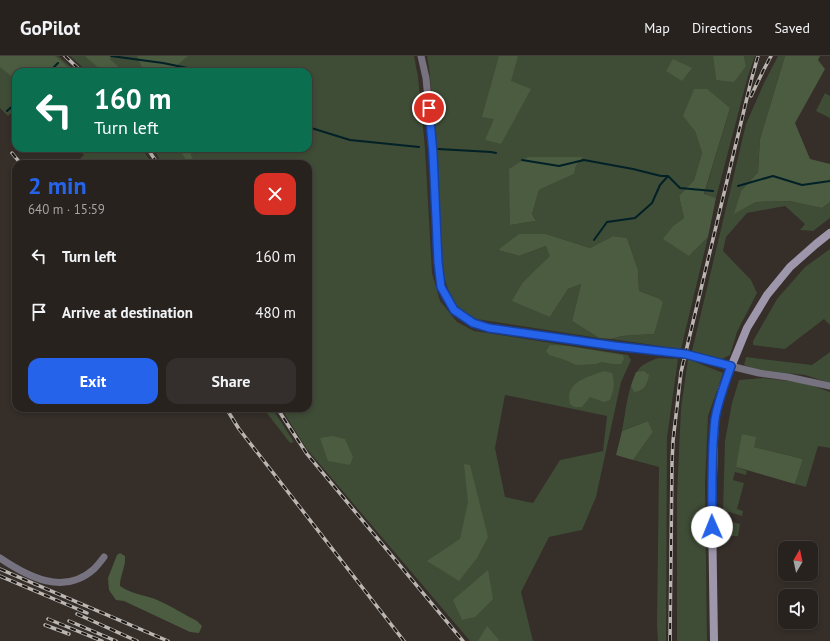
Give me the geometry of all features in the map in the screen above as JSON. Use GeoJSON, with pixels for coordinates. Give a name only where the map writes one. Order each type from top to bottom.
{"type":"FeatureCollection","features":[{"type":"Feature","properties":{"kind":"street"},"geometry":{"type":"LineString","coordinates":[[421,56],[426,78],[433,154],[438,262],[441,287],[454,310],[473,323],[489,328],[615,346],[685,354],[731,366],[830,386]]}},
{"type":"Feature","properties":{"kind":"street"},"geometry":{"type":"LineString","coordinates":[[714,641],[712,513],[714,441],[715,418],[722,389],[747,328],[767,295],[790,267],[830,233]]}},
{"type":"Feature","properties":{"kind":"street"},"geometry":{"type":"LineString","coordinates":[[0,558],[15,569],[38,579],[58,584],[78,579],[93,570],[104,557]]}},
{"type":"Feature","properties":{"kind":"green space"},"geometry":{"type":"Polygon","coordinates":[[[0,56],[58,56],[72,68],[12,68],[12,112],[8,116],[0,108],[0,56]]]}},
{"type":"Feature","properties":{"kind":"green space"},"geometry":{"type":"Polygon","coordinates":[[[0,56],[55,56],[69,68],[12,68],[12,77],[0,67],[0,56]]]}},
{"type":"Feature","properties":{"kind":"green space"},"geometry":{"type":"Polygon","coordinates":[[[70,56],[414,56],[418,77],[425,148],[432,273],[440,301],[457,322],[474,331],[628,355],[631,360],[621,382],[596,497],[582,530],[549,537],[521,592],[533,641],[470,641],[306,448],[284,412],[312,412],[312,160],[160,160],[155,152],[312,152],[312,68],[84,68],[70,56]],[[505,395],[495,448],[505,497],[533,503],[560,460],[603,451],[607,416],[505,395]]]}},
{"type":"Feature","properties":{"kind":"green space"},"geometry":{"type":"Polygon","coordinates":[[[85,56],[111,56],[110,59],[120,68],[98,68],[85,56]]]}},
{"type":"Feature","properties":{"kind":"green space"},"geometry":{"type":"Polygon","coordinates":[[[137,56],[188,56],[174,68],[142,68],[137,56]]]}},
{"type":"Feature","properties":{"kind":"green space"},"geometry":{"type":"Polygon","coordinates":[[[427,56],[713,56],[716,80],[746,66],[744,56],[755,56],[748,76],[716,198],[704,195],[730,108],[695,131],[702,153],[694,180],[679,196],[684,218],[674,225],[689,256],[708,237],[681,349],[611,339],[622,336],[654,334],[658,298],[639,291],[638,270],[627,238],[613,236],[590,248],[546,234],[498,250],[519,256],[546,246],[551,256],[523,282],[550,317],[568,289],[581,284],[572,321],[599,338],[476,319],[458,308],[448,289],[442,270],[438,165],[427,56]],[[529,157],[510,225],[536,221],[532,214],[539,190],[574,174],[576,166],[583,158],[529,157]]]}},
{"type":"Feature","properties":{"kind":"green space"},"geometry":{"type":"Polygon","coordinates":[[[499,56],[518,56],[511,81],[531,89],[501,144],[485,140],[494,119],[482,117],[499,56]]]}},
{"type":"Feature","properties":{"kind":"green space"},"geometry":{"type":"Polygon","coordinates":[[[713,56],[744,56],[746,66],[734,82],[716,80],[713,56]]]}},
{"type":"Feature","properties":{"kind":"green space"},"geometry":{"type":"Polygon","coordinates":[[[778,56],[785,56],[760,139],[758,172],[741,191],[735,213],[756,202],[789,201],[822,208],[830,202],[830,218],[813,231],[800,230],[805,224],[785,206],[747,213],[726,237],[723,251],[751,280],[757,293],[737,332],[730,355],[722,359],[692,351],[746,124],[778,56]]]}},
{"type":"Feature","properties":{"kind":"green space"},"geometry":{"type":"Polygon","coordinates":[[[785,56],[820,56],[818,60],[825,69],[795,123],[810,159],[830,164],[830,202],[822,208],[789,201],[756,202],[734,214],[741,191],[758,172],[760,139],[785,56]]]}},
{"type":"Feature","properties":{"kind":"green space"},"geometry":{"type":"Polygon","coordinates":[[[673,59],[692,68],[682,81],[666,71],[673,59]]]}},
{"type":"Feature","properties":{"kind":"green space"},"geometry":{"type":"Polygon","coordinates":[[[694,89],[707,89],[730,108],[704,194],[716,198],[708,237],[689,256],[663,239],[674,225],[684,218],[679,196],[694,180],[702,153],[695,131],[683,116],[694,89]]]}},
{"type":"Feature","properties":{"kind":"green space"},"geometry":{"type":"Polygon","coordinates":[[[825,93],[830,96],[830,118],[816,111],[825,93]]]}},
{"type":"Feature","properties":{"kind":"green space"},"geometry":{"type":"Polygon","coordinates":[[[81,152],[144,152],[150,160],[79,160],[84,155],[81,152]]]}},
{"type":"Feature","properties":{"kind":"green space"},"geometry":{"type":"Polygon","coordinates":[[[181,152],[190,152],[193,160],[186,160],[181,152]]]}},
{"type":"Feature","properties":{"kind":"green space"},"geometry":{"type":"Polygon","coordinates":[[[528,157],[583,157],[576,166],[574,174],[539,190],[532,214],[536,221],[510,225],[509,169],[528,157]]]}},
{"type":"Feature","properties":{"kind":"green space"},"geometry":{"type":"Polygon","coordinates":[[[519,234],[546,234],[590,248],[613,236],[627,238],[638,270],[639,291],[658,298],[663,302],[654,334],[622,336],[611,339],[599,338],[572,321],[581,284],[568,289],[550,317],[512,301],[523,282],[550,256],[546,246],[519,256],[498,250],[519,234]]]}},
{"type":"Feature","properties":{"kind":"green space"},"geometry":{"type":"Polygon","coordinates":[[[830,249],[830,325],[824,319],[785,349],[753,345],[753,341],[777,299],[805,267],[830,249]]]}},
{"type":"Feature","properties":{"kind":"green space"},"geometry":{"type":"Polygon","coordinates":[[[550,345],[567,346],[623,355],[624,359],[621,364],[602,362],[596,364],[576,365],[549,355],[546,351],[550,345]]]}},
{"type":"Feature","properties":{"kind":"green space"},"geometry":{"type":"Polygon","coordinates":[[[830,352],[830,383],[805,375],[759,370],[744,365],[746,357],[812,365],[830,352]]]}},
{"type":"Feature","properties":{"kind":"green space"},"geometry":{"type":"Polygon","coordinates":[[[658,358],[678,359],[667,438],[666,641],[658,641],[657,625],[659,467],[633,460],[653,432],[648,421],[622,431],[628,395],[634,377],[643,365],[658,358]]]}},
{"type":"Feature","properties":{"kind":"green space"},"geometry":{"type":"Polygon","coordinates":[[[688,359],[723,373],[708,416],[705,484],[707,641],[677,641],[677,495],[681,408],[688,359]]]}},
{"type":"Feature","properties":{"kind":"green space"},"geometry":{"type":"Polygon","coordinates":[[[604,371],[612,373],[614,380],[610,400],[604,402],[590,397],[582,407],[574,407],[570,404],[569,397],[574,385],[585,378],[604,371]]]}},
{"type":"Feature","properties":{"kind":"green space"},"geometry":{"type":"Polygon","coordinates":[[[644,371],[649,375],[646,385],[643,389],[634,392],[631,386],[636,372],[644,371]]]}},
{"type":"Feature","properties":{"kind":"green space"},"geometry":{"type":"Polygon","coordinates":[[[763,378],[806,383],[830,392],[830,448],[818,446],[806,487],[795,484],[803,459],[754,447],[736,467],[747,471],[746,475],[735,472],[733,480],[744,483],[737,509],[743,511],[742,516],[723,510],[725,441],[732,403],[739,380],[763,378]]]}},
{"type":"Feature","properties":{"kind":"green space"},"geometry":{"type":"Polygon","coordinates":[[[266,412],[275,412],[294,442],[290,443],[266,412]]]}},
{"type":"Feature","properties":{"kind":"green space"},"geometry":{"type":"Polygon","coordinates":[[[648,421],[653,432],[633,460],[616,455],[622,431],[648,421]]]}},
{"type":"Feature","properties":{"kind":"green space"},"geometry":{"type":"Polygon","coordinates":[[[742,434],[756,437],[754,447],[803,459],[795,484],[736,467],[742,434]]]}},
{"type":"Feature","properties":{"kind":"green space"},"geometry":{"type":"Polygon","coordinates":[[[333,436],[345,439],[353,457],[350,465],[328,461],[320,438],[333,436]]]}},
{"type":"Feature","properties":{"kind":"green space"},"geometry":{"type":"Polygon","coordinates":[[[464,464],[470,465],[488,537],[477,558],[459,581],[427,561],[460,539],[468,502],[464,464]]]}},
{"type":"Feature","properties":{"kind":"green space"},"geometry":{"type":"Polygon","coordinates":[[[724,520],[740,524],[738,536],[723,536],[724,520]]]}},
{"type":"Feature","properties":{"kind":"green space"},"geometry":{"type":"Polygon","coordinates":[[[120,553],[125,556],[125,560],[120,586],[132,592],[161,601],[197,621],[202,626],[199,633],[190,632],[124,601],[116,600],[109,590],[108,578],[117,555],[120,553]]]}},
{"type":"Feature","properties":{"kind":"green space"},"geometry":{"type":"Polygon","coordinates":[[[488,570],[493,599],[475,617],[462,620],[453,600],[488,570]]]}},
{"type":"Feature","properties":{"kind":"green space"},"geometry":{"type":"Polygon","coordinates":[[[487,626],[499,640],[498,641],[478,641],[487,626]]]}},
{"type":"Feature","properties":{"kind":"waterway"},"geometry":{"type":"LineString","coordinates":[[111,56],[187,68]]}},
{"type":"Feature","properties":{"kind":"waterway"},"geometry":{"type":"LineString","coordinates":[[53,68],[58,63]]}},
{"type":"Feature","properties":{"kind":"waterway"},"geometry":{"type":"LineString","coordinates":[[7,111],[12,107]]}},
{"type":"Feature","properties":{"kind":"waterway"},"geometry":{"type":"LineString","coordinates":[[312,128],[350,140],[419,147]]}},
{"type":"Feature","properties":{"kind":"waterway"},"geometry":{"type":"LineString","coordinates":[[438,149],[496,153]]}},
{"type":"Feature","properties":{"kind":"waterway"},"geometry":{"type":"LineString","coordinates":[[522,160],[559,166],[584,160],[661,176],[668,176],[680,188],[713,191]]}},
{"type":"Feature","properties":{"kind":"waterway"},"geometry":{"type":"LineString","coordinates":[[594,240],[607,222],[635,218],[652,203],[660,185],[668,176]]}},
{"type":"Feature","properties":{"kind":"waterway"},"geometry":{"type":"LineString","coordinates":[[738,186],[773,176],[802,185],[830,181]]}},
{"type":"Feature","properties":{"kind":"railway"},"geometry":{"type":"LineString","coordinates":[[65,56],[78,68]]}},
{"type":"Feature","properties":{"kind":"railway"},"geometry":{"type":"LineString","coordinates":[[670,641],[672,463],[681,372],[758,56]]}},
{"type":"Feature","properties":{"kind":"railway"},"geometry":{"type":"LineString","coordinates":[[751,96],[771,56]]}},
{"type":"Feature","properties":{"kind":"railway"},"geometry":{"type":"LineString","coordinates":[[150,152],[155,160]]}},
{"type":"Feature","properties":{"kind":"railway"},"geometry":{"type":"LineString","coordinates":[[12,153],[18,160]]}},
{"type":"Feature","properties":{"kind":"railway"},"geometry":{"type":"LineString","coordinates":[[228,412],[239,429],[404,641]]}},
{"type":"Feature","properties":{"kind":"railway"},"geometry":{"type":"LineString","coordinates":[[280,412],[307,454],[463,641]]}},
{"type":"Feature","properties":{"kind":"railway"},"geometry":{"type":"LineString","coordinates":[[0,569],[168,641]]}},
{"type":"Feature","properties":{"kind":"railway"},"geometry":{"type":"LineString","coordinates":[[0,576],[87,613]]}},
{"type":"Feature","properties":{"kind":"railway"},"geometry":{"type":"LineString","coordinates":[[77,614],[137,641]]}},
{"type":"Feature","properties":{"kind":"railway"},"geometry":{"type":"LineString","coordinates":[[48,619],[102,641]]}},
{"type":"Feature","properties":{"kind":"railway"},"geometry":{"type":"LineString","coordinates":[[69,621],[116,641]]}},
{"type":"Feature","properties":{"kind":"railway"},"geometry":{"type":"LineString","coordinates":[[45,625],[69,634]]}},
{"type":"Feature","properties":{"kind":"route"},"geometry":{"type":"LineString","coordinates":[[429,108],[433,154],[438,262],[441,287],[454,310],[473,323],[489,328],[643,350],[685,354],[731,366],[722,389],[715,418],[712,527]]}}]}
